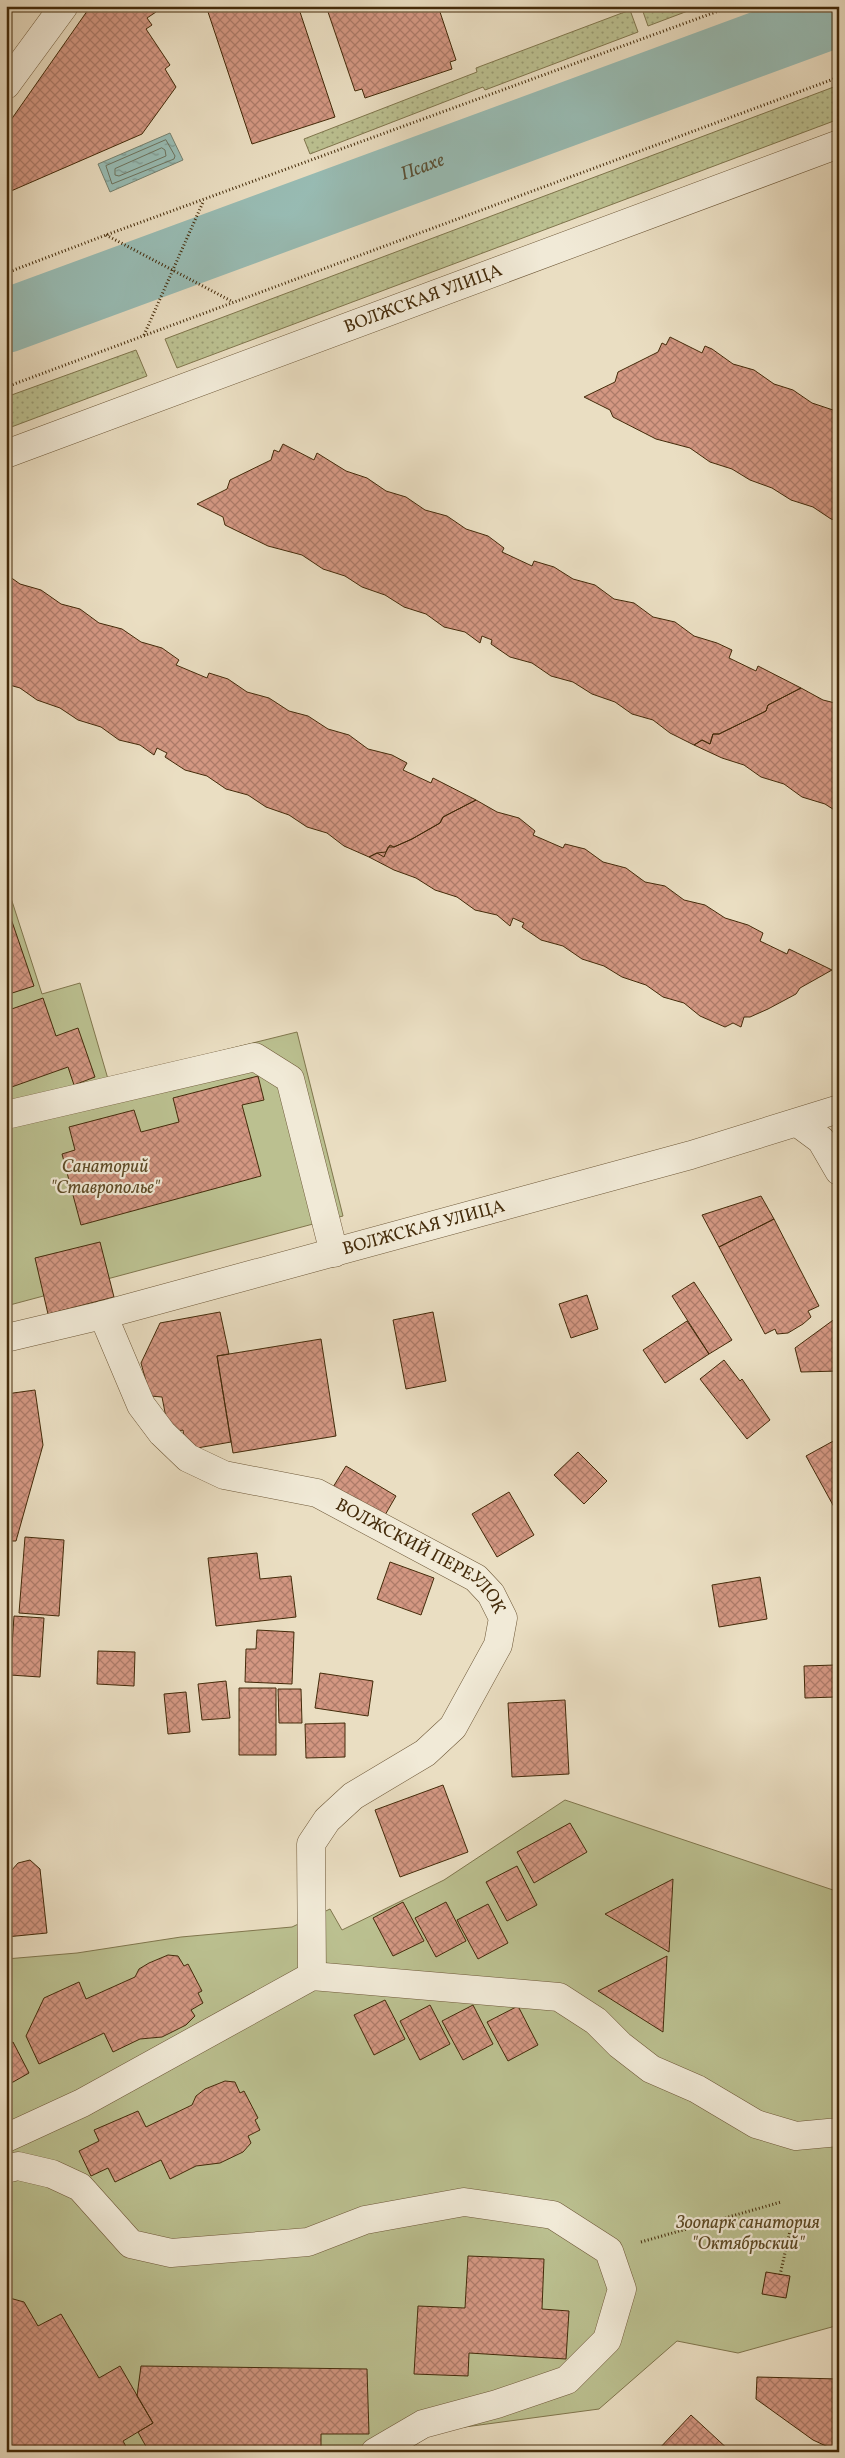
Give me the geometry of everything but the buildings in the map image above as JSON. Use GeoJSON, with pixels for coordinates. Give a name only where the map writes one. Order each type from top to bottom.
{"type":"FeatureCollection","features":[{"type":"Feature","properties":{"kind":"street"},"geometry":{"type":"LineString","coordinates":[[6,85],[64,6]]}},
{"type":"Feature","properties":{"kind":"street","name":"ВОЛЖСКАЯ УЛИЦА"},"geometry":{"type":"LineString","coordinates":[[6,454],[839,144]]}},
{"type":"Feature","properties":{"kind":"street"},"geometry":{"type":"LineString","coordinates":[[6,1115],[255,1057],[290,1079],[334,1253]]}},
{"type":"Feature","properties":{"kind":"street","name":"ВОЛЖСКАЯ УЛИЦА"},"geometry":{"type":"LineString","coordinates":[[6,1338],[103,1315],[703,1152],[839,1109]]}},
{"type":"Feature","properties":{"kind":"street"},"geometry":{"type":"LineString","coordinates":[[798,1123],[821,1140],[839,1171]]}},
{"type":"Feature","properties":{"kind":"street","name":"ВОЛЖСКИЙ ПЕРЕУЛОК"},"geometry":{"type":"LineString","coordinates":[[103,1315],[141,1405],[162,1433],[188,1458],[224,1475],[316,1493],[476,1578],[492,1594],[503,1618],[498,1645],[453,1727],[425,1753],[353,1796],[327,1820],[311,1844],[312,1976]]}},
{"type":"Feature","properties":{"kind":"street"},"geometry":{"type":"LineString","coordinates":[[6,2138],[82,2103],[312,1976],[559,1997],[596,2021],[620,2045],[651,2069],[697,2089],[756,2124],[796,2136],[839,2132]]}},
{"type":"Feature","properties":{"kind":"street"},"geometry":{"type":"LineString","coordinates":[[6,2169],[18,2166],[52,2174],[80,2187],[131,2244],[172,2253],[308,2242],[365,2220],[464,2202],[553,2215],[609,2250],[622,2289],[607,2340],[567,2380],[497,2404],[423,2424],[375,2452]]}},
{"type":"Feature","properties":{"kind":"path"},"geometry":{"type":"LineString","coordinates":[[6,273],[106,234],[204,201],[732,6]]}},
{"type":"Feature","properties":{"kind":"path"},"geometry":{"type":"LineString","coordinates":[[6,387],[839,77]]}},
{"type":"Feature","properties":{"kind":"path"},"geometry":{"type":"LineString","coordinates":[[144,336],[204,201]]}},
{"type":"Feature","properties":{"kind":"path"},"geometry":{"type":"LineString","coordinates":[[106,234],[234,302]]}},
{"type":"Feature","properties":{"kind":"path"},"geometry":{"type":"LineString","coordinates":[[609,2250],[781,2202]]}},
{"type":"Feature","properties":{"kind":"path"},"geometry":{"type":"LineString","coordinates":[[780,2275],[790,2231]]}},
{"type":"Feature","properties":{"kind":"green space"},"geometry":{"type":"Polygon","coordinates":[[[641,6],[701,6],[648,26],[641,6]]]}},
{"type":"Feature","properties":{"kind":"green space"},"geometry":{"type":"Polygon","coordinates":[[[630,10],[638,32],[485,90],[483,87],[310,154],[304,139],[477,72],[476,68],[630,10]]]}},
{"type":"Feature","properties":{"kind":"green space"},"geometry":{"type":"Polygon","coordinates":[[[839,85],[839,119],[177,368],[165,339],[839,85]]]}},
{"type":"Feature","properties":{"kind":"green space"},"geometry":{"type":"Polygon","coordinates":[[[136,350],[147,376],[6,429],[6,397],[136,350]]]}},
{"type":"Feature","properties":{"kind":"green space","name":"Санаторий \"Ставрополье\""},"geometry":{"type":"Polygon","coordinates":[[[10,895],[42,994],[80,983],[108,1079],[297,1032],[343,1216],[6,1306],[6,896],[10,895]]]}},
{"type":"Feature","properties":{"kind":"green space","name":"Зоопарк санатория \"Октябрьский\""},"geometry":{"type":"Polygon","coordinates":[[[565,1800],[839,1892],[839,2325],[738,2353],[677,2341],[599,2409],[435,2431],[405,2452],[6,2452],[6,1959],[77,1953],[181,1937],[292,1927],[330,1909],[342,1930],[444,1880],[565,1800]]]}},
{"type":"Feature","properties":{"kind":"water"},"geometry":{"type":"Polygon","coordinates":[[[170,133],[183,160],[110,192],[98,164],[170,133]]]}},
{"type":"Feature","properties":{"kind":"waterway","name":"Псахе"},"geometry":{"type":"LineString","coordinates":[[6,321],[839,14]]}}]}
